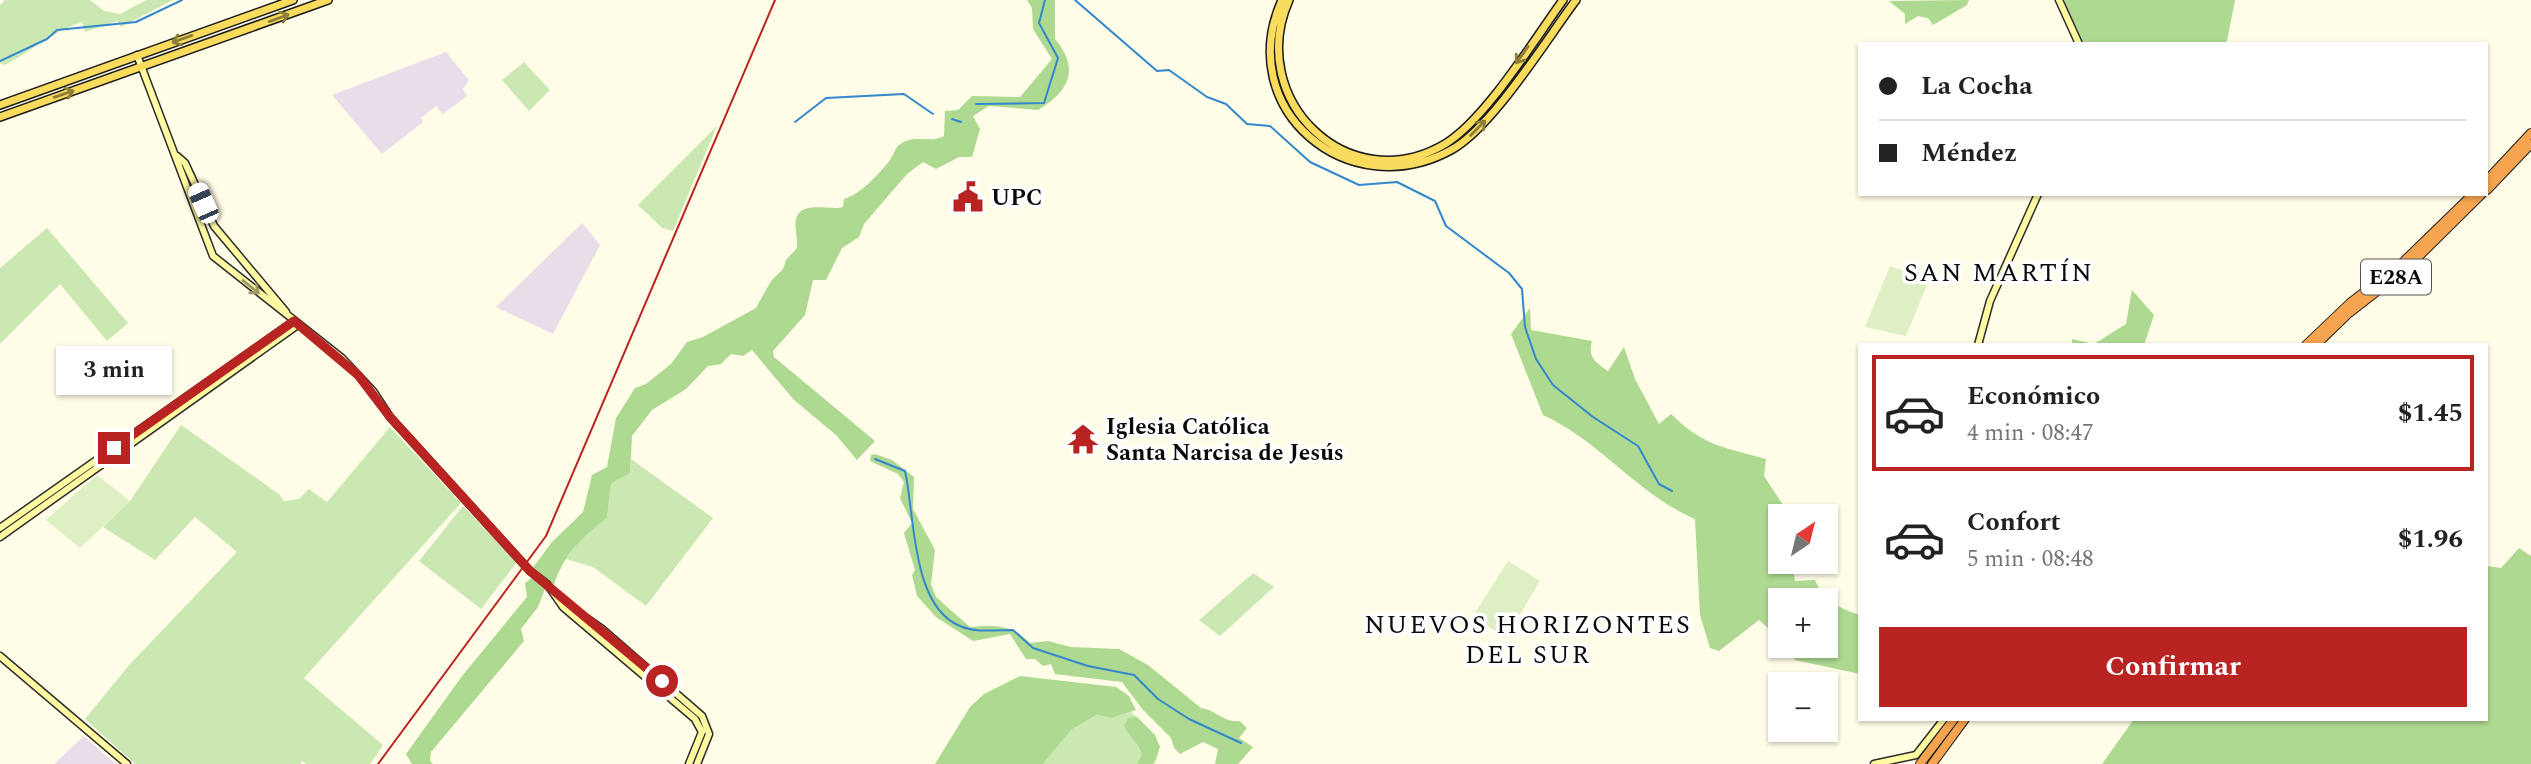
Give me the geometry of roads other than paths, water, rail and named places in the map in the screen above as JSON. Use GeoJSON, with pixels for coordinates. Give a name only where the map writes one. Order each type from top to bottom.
{"type":"FeatureCollection","features":[{"type":"Feature","properties":{"kind":"highway"},"geometry":{"type":"LineString","coordinates":[[2488,179],[2531,133]]}},
{"type":"Feature","properties":{"kind":"highway"},"geometry":{"type":"LineString","coordinates":[[2488,189],[2531,144]]}},
{"type":"Feature","properties":{"kind":"highway","name":"E28A"},"geometry":{"type":"LineString","coordinates":[[2308,343],[2402,263],[2471,196]]}},
{"type":"Feature","properties":{"kind":"highway","name":"E28A"},"geometry":{"type":"LineString","coordinates":[[2318,343],[2349,313],[2407,268],[2480,196]]}},
{"type":"Feature","properties":{"kind":"highway"},"geometry":{"type":"LineString","coordinates":[[1920,764],[1952,721]]}},
{"type":"Feature","properties":{"kind":"highway"},"geometry":{"type":"LineString","coordinates":[[1932,764],[1964,721]]}},
{"type":"Feature","properties":{"kind":"main road"},"geometry":{"type":"LineString","coordinates":[[0,105],[293,0]]}},
{"type":"Feature","properties":{"kind":"main road"},"geometry":{"type":"LineString","coordinates":[[0,117],[328,0]]}},
{"type":"Feature","properties":{"kind":"main road"},"geometry":{"type":"LineString","coordinates":[[1282,0],[1272,35],[1272,60],[1277,88],[1286,111],[1298,126],[1325,150],[1354,163],[1385,168],[1402,168],[1434,158],[1454,149],[1473,134],[1576,0]]}},
{"type":"Feature","properties":{"kind":"main road"},"geometry":{"type":"LineString","coordinates":[[1289,0],[1278,38],[1278,63],[1287,95],[1306,124],[1325,141],[1362,157],[1378,160],[1416,155],[1454,138],[1483,109],[1563,0]]}},
{"type":"Feature","properties":{"kind":"street"},"geometry":{"type":"LineString","coordinates":[[2059,0],[2078,42]]}},
{"type":"Feature","properties":{"kind":"street"},"geometry":{"type":"LineString","coordinates":[[138,55],[214,256],[358,375],[390,417],[534,574],[542,579],[563,607],[695,719],[702,732],[689,764]]}},
{"type":"Feature","properties":{"kind":"street"},"geometry":{"type":"LineString","coordinates":[[175,155],[185,163],[214,226],[294,320]]}},
{"type":"Feature","properties":{"kind":"street"},"geometry":{"type":"LineString","coordinates":[[1979,343],[1990,301],[2037,196]]}},
{"type":"Feature","properties":{"kind":"street"},"geometry":{"type":"LineString","coordinates":[[0,528],[294,320]]}},
{"type":"Feature","properties":{"kind":"street"},"geometry":{"type":"LineString","coordinates":[[0,537],[294,320]]}},
{"type":"Feature","properties":{"kind":"street"},"geometry":{"type":"LineString","coordinates":[[558,598],[601,629],[702,716],[709,734],[697,764]]}},
{"type":"Feature","properties":{"kind":"street"},"geometry":{"type":"LineString","coordinates":[[0,656],[127,764]]}},
{"type":"Feature","properties":{"kind":"street"},"geometry":{"type":"LineString","coordinates":[[1874,764],[1916,755],[1942,721]]}},
{"type":"Feature","properties":{"kind":"waterway"},"geometry":{"type":"LineString","coordinates":[[0,61],[47,39],[57,30],[136,22],[182,0]]}},
{"type":"Feature","properties":{"kind":"waterway"},"geometry":{"type":"LineString","coordinates":[[976,104],[1044,103],[1058,58],[1039,23],[1045,0]]}},
{"type":"Feature","properties":{"kind":"waterway"},"geometry":{"type":"LineString","coordinates":[[1075,0],[1157,71],[1169,70],[1207,97],[1226,104],[1247,124],[1270,126],[1310,162],[1359,185],[1397,182],[1435,201],[1446,226],[1509,273],[1522,289],[1525,327],[1536,359],[1553,385],[1593,417],[1638,446],[1659,484],[1672,491]]}},
{"type":"Feature","properties":{"kind":"waterway"},"geometry":{"type":"LineString","coordinates":[[795,122],[826,98],[904,94],[933,114]]}},
{"type":"Feature","properties":{"kind":"waterway"},"geometry":{"type":"LineString","coordinates":[[952,119],[961,122]]}},
{"type":"Feature","properties":{"kind":"waterway"},"geometry":{"type":"LineString","coordinates":[[875,459],[905,471],[918,558],[932,600],[944,615],[960,626],[972,630],[1013,630],[1033,648],[1088,666],[1134,675],[1158,699],[1189,719],[1241,743]]}},
{"type":"Feature","properties":{"kind":"railway"},"geometry":{"type":"LineString","coordinates":[[378,764],[546,536],[775,0]]}},
{"type":"Feature","properties":{"kind":"place","name":"UPC"},"geometry":{"type":"Point","coordinates":[968,197]}},
{"type":"Feature","properties":{"kind":"place","name":"Iglesia Católica Santa Narcisa de Jesús"},"geometry":{"type":"Point","coordinates":[1083,439]}},
{"type":"Feature","properties":{"kind":"district","name":"SAN MARTÍN"},"geometry":{"type":"Point","coordinates":[1999,272]}},
{"type":"Feature","properties":{"kind":"district","name":"NUEVOS HORIZONTES DEL SUR"},"geometry":{"type":"Point","coordinates":[1528,639]}}]}
